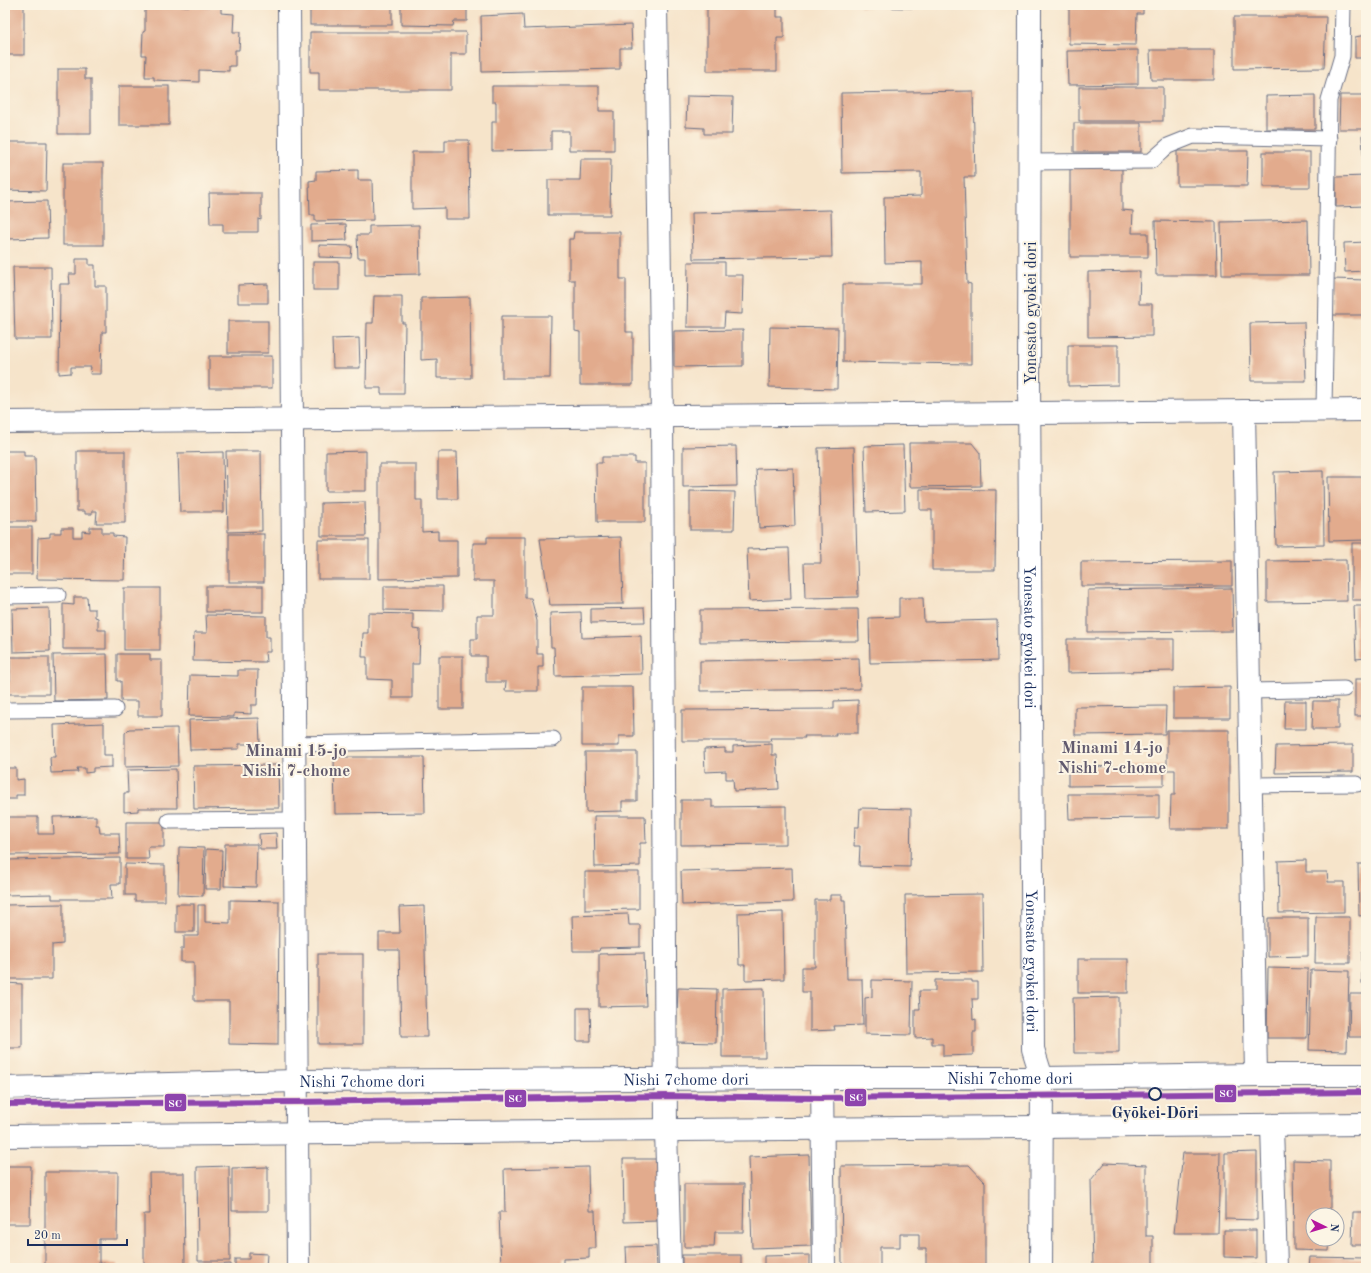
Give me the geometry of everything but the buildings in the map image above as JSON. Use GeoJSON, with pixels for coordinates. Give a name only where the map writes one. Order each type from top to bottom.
{"type":"FeatureCollection","features":[{"type":"Feature","properties":{"kind":"street"},"geometry":{"type":"LineString","coordinates":[[289,5],[298,1268]]}},
{"type":"Feature","properties":{"kind":"street"},"geometry":{"type":"LineString","coordinates":[[656,5],[662,416],[665,1079],[670,1268]]}},
{"type":"Feature","properties":{"kind":"street","name":"Yonesato gyokei dori"},"geometry":{"type":"LineString","coordinates":[[1030,5],[1033,1050],[1042,1078],[1041,1268]]}},
{"type":"Feature","properties":{"kind":"street"},"geometry":{"type":"LineString","coordinates":[[5,422],[1366,410]]}},
{"type":"Feature","properties":{"kind":"street"},"geometry":{"type":"LineString","coordinates":[[1244,411],[1256,1075]]}},
{"type":"Feature","properties":{"kind":"street","name":"Nishi 7chome dori"},"geometry":{"type":"LineString","coordinates":[[5,1088],[296,1082],[1366,1075]]}},
{"type":"Feature","properties":{"kind":"street"},"geometry":{"type":"LineString","coordinates":[[822,1078],[824,1268]]}},
{"type":"Feature","properties":{"kind":"street"},"geometry":{"type":"LineString","coordinates":[[5,1136],[298,1132],[1366,1124]]}},
{"type":"Feature","properties":{"kind":"street"},"geometry":{"type":"LineString","coordinates":[[1272,1125],[1276,1268]]}},
{"type":"Feature","properties":{"kind":"lane"},"geometry":{"type":"LineString","coordinates":[[1324,410],[1329,100],[1342,56],[1344,5]]}},
{"type":"Feature","properties":{"kind":"lane"},"geometry":{"type":"LineString","coordinates":[[1030,162],[1151,161],[1168,146],[1193,136],[1329,139]]}},
{"type":"Feature","properties":{"kind":"lane"},"geometry":{"type":"LineString","coordinates":[[5,596],[58,596]]}},
{"type":"Feature","properties":{"kind":"lane"},"geometry":{"type":"LineString","coordinates":[[1249,691],[1344,689]]}},
{"type":"Feature","properties":{"kind":"lane"},"geometry":{"type":"LineString","coordinates":[[5,710],[115,709]]}},
{"type":"Feature","properties":{"kind":"lane"},"geometry":{"type":"LineString","coordinates":[[294,744],[553,739]]}},
{"type":"Feature","properties":{"kind":"lane"},"geometry":{"type":"LineString","coordinates":[[1251,786],[1357,784]]}},
{"type":"Feature","properties":{"kind":"lane"},"geometry":{"type":"LineString","coordinates":[[169,821],[294,820]]}},
{"type":"Feature","properties":{"kind":"transit line","name":"SC"},"geometry":{"type":"LineString","coordinates":[[5,1104],[297,1102],[665,1096],[821,1098],[1366,1092]]}},
{"type":"Feature","properties":{"kind":"place","name":"Gyōkei-Dōri"},"geometry":{"type":"Point","coordinates":[1155,1094]}},
{"type":"Feature","properties":{"kind":"district","name":"Minami 14-jo Nishi 7-chome"},"geometry":{"type":"Point","coordinates":[1112,757]}},
{"type":"Feature","properties":{"kind":"district","name":"Minami 15-jo Nishi 7-chome"},"geometry":{"type":"Point","coordinates":[296,760]}}]}
